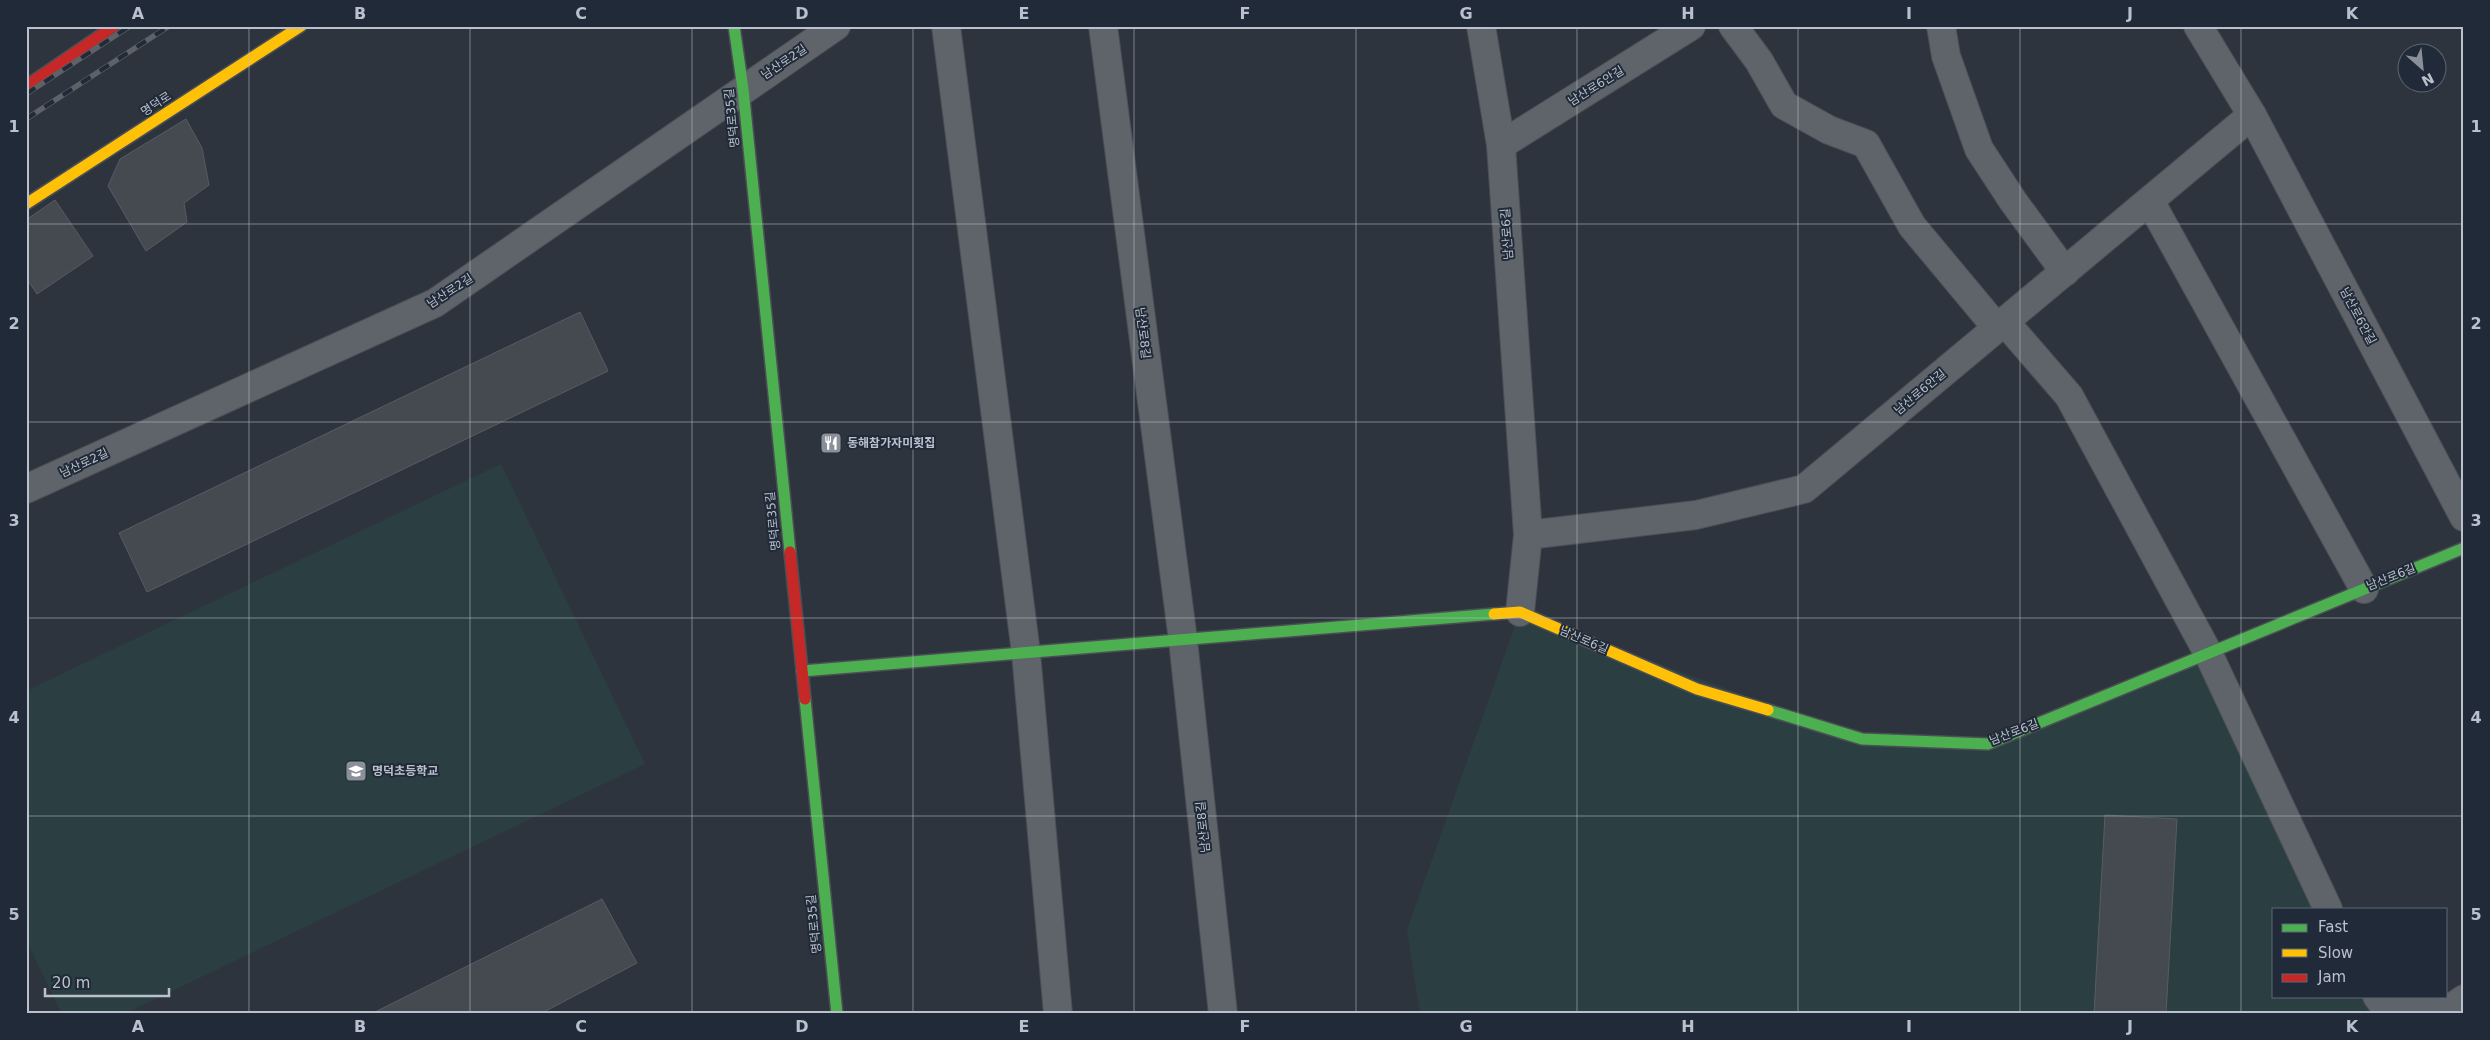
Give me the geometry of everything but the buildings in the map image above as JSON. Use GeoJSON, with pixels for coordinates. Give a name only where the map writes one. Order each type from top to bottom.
{"type":"FeatureCollection","features":[{"type":"Feature","properties":{"kind":"street"},"geometry":{"type":"LineString","coordinates":[[26,86],[114,26]]}},
{"type":"Feature","properties":{"kind":"street","name":"명덕로"},"geometry":{"type":"LineString","coordinates":[[26,204],[301,26]]}},
{"type":"Feature","properties":{"kind":"street","name":"명덕로35길"},"geometry":{"type":"LineString","coordinates":[[734,26],[743,89],[837,1014]]}},
{"type":"Feature","properties":{"kind":"street","name":"남산로2길"},"geometry":{"type":"LineString","coordinates":[[26,489],[435,303],[836,26]]}},
{"type":"Feature","properties":{"kind":"street"},"geometry":{"type":"LineString","coordinates":[[946,26],[1026,653],[1058,1014]]}},
{"type":"Feature","properties":{"kind":"street","name":"남산로8길"},"geometry":{"type":"LineString","coordinates":[[1103,26],[1183,640],[1223,1014]]}},
{"type":"Feature","properties":{"kind":"street","name":"남산로6길"},"geometry":{"type":"LineString","coordinates":[[1480,26],[1501,145],[1528,535],[1520,612],[1697,689],[1862,739],[1988,744],[2464,548]]}},
{"type":"Feature","properties":{"kind":"street","name":"남산로6안길"},"geometry":{"type":"LineString","coordinates":[[1501,145],[1691,26]]}},
{"type":"Feature","properties":{"kind":"street"},"geometry":{"type":"LineString","coordinates":[[1733,26],[1758,61],[1784,105],[1829,130],[1866,144],[1912,226],[2001,325],[2069,396],[2208,653],[2328,908]]}},
{"type":"Feature","properties":{"kind":"street"},"geometry":{"type":"LineString","coordinates":[[1941,26],[1946,56],[1979,149],[2013,201],[2065,272]]}},
{"type":"Feature","properties":{"kind":"street","name":"남산로6안길"},"geometry":{"type":"LineString","coordinates":[[2198,26],[2252,116],[2464,517]]}},
{"type":"Feature","properties":{"kind":"street","name":"남산로6안길"},"geometry":{"type":"LineString","coordinates":[[1528,535],[1696,515],[1804,489],[2252,116]]}},
{"type":"Feature","properties":{"kind":"street"},"geometry":{"type":"LineString","coordinates":[[2150,201],[2364,589]]}},
{"type":"Feature","properties":{"kind":"street"},"geometry":{"type":"LineString","coordinates":[[802,671],[1520,612]]}},
{"type":"Feature","properties":{"kind":"street"},"geometry":{"type":"LineString","coordinates":[[2378,998],[2389,1014],[2450,1008],[2464,999]]}},
{"type":"Feature","properties":{"kind":"green space"},"geometry":{"type":"Polygon","coordinates":[[[501,464],[645,764],[124,1014],[62,1014],[26,940],[26,691],[501,464]]]}},
{"type":"Feature","properties":{"kind":"green space"},"geometry":{"type":"Polygon","coordinates":[[[1520,612],[1862,739],[1988,744],[2208,653],[2336,908],[2272,908],[2272,998],[2390,998],[2464,1014],[1420,1014],[1407,930],[1520,612]]]}},
{"type":"Feature","properties":{"kind":"railway"},"geometry":{"type":"LineString","coordinates":[[26,94],[130,26]]}},
{"type":"Feature","properties":{"kind":"railway"},"geometry":{"type":"LineString","coordinates":[[26,119],[169,26]]}},
{"type":"Feature","properties":{"kind":"traffic: fast"},"geometry":{"type":"LineString","coordinates":[[734,26],[743,89],[790,552]]}},
{"type":"Feature","properties":{"kind":"traffic: fast"},"geometry":{"type":"LineString","coordinates":[[1768,710],[1862,739],[1988,744],[2464,548]]}},
{"type":"Feature","properties":{"kind":"traffic: fast"},"geometry":{"type":"LineString","coordinates":[[802,671],[1494,614]]}},
{"type":"Feature","properties":{"kind":"traffic: fast"},"geometry":{"type":"LineString","coordinates":[[805,699],[837,1014]]}},
{"type":"Feature","properties":{"kind":"traffic: slow"},"geometry":{"type":"LineString","coordinates":[[26,204],[301,26]]}},
{"type":"Feature","properties":{"kind":"traffic: slow"},"geometry":{"type":"LineString","coordinates":[[1494,614],[1520,612],[1697,689],[1768,710]]}},
{"type":"Feature","properties":{"kind":"traffic: jam"},"geometry":{"type":"LineString","coordinates":[[26,86],[114,26]]}},
{"type":"Feature","properties":{"kind":"traffic: jam"},"geometry":{"type":"LineString","coordinates":[[790,552],[805,699]]}},
{"type":"Feature","properties":{"kind":"place","name":"동해참가자미횟집"},"geometry":{"type":"Point","coordinates":[831,443]}},
{"type":"Feature","properties":{"kind":"place","name":"명덕초등학교"},"geometry":{"type":"Point","coordinates":[356,771]}}]}
